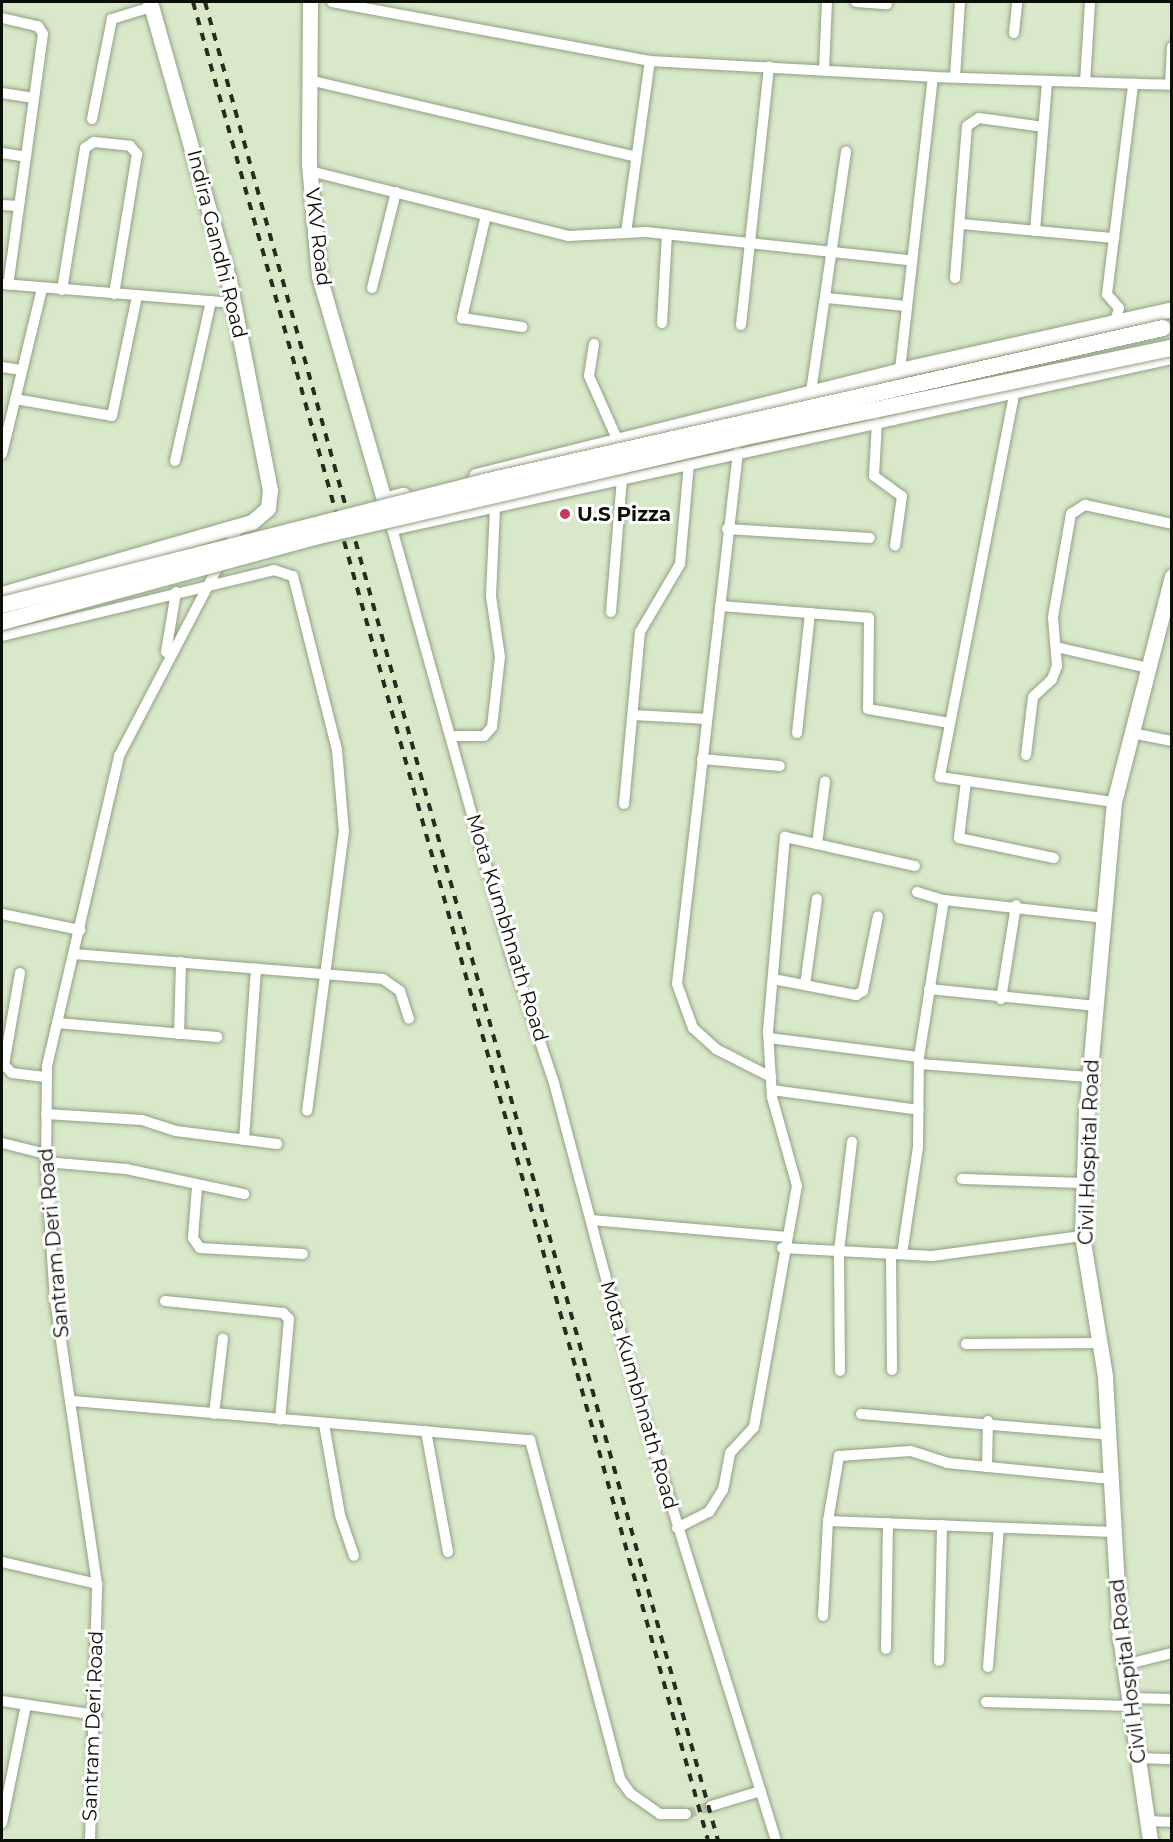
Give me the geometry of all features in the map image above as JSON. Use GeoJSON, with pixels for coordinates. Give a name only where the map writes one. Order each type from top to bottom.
{"type":"FeatureCollection","features":[{"type":"Feature","properties":{"kind":"main road"},"geometry":{"type":"LineString","coordinates":[[2,605],[484,482],[1163,328]]}},
{"type":"Feature","properties":{"kind":"main road"},"geometry":{"type":"LineString","coordinates":[[2,622],[315,537],[740,438],[1172,348]]}},
{"type":"Feature","properties":{"kind":"street","name":"VKV Road"},"geometry":{"type":"LineString","coordinates":[[310,2],[310,171],[319,276],[384,500]]}},
{"type":"Feature","properties":{"kind":"street"},"geometry":{"type":"LineString","coordinates":[[332,2],[650,61],[933,76],[1170,85],[1172,47]]}},
{"type":"Feature","properties":{"kind":"street"},"geometry":{"type":"LineString","coordinates":[[824,70],[827,2]]}},
{"type":"Feature","properties":{"kind":"street"},"geometry":{"type":"LineString","coordinates":[[856,2],[888,4]]}},
{"type":"Feature","properties":{"kind":"street"},"geometry":{"type":"LineString","coordinates":[[955,77],[960,2]]}},
{"type":"Feature","properties":{"kind":"street"},"geometry":{"type":"LineString","coordinates":[[1014,33],[1017,2]]}},
{"type":"Feature","properties":{"kind":"street"},"geometry":{"type":"LineString","coordinates":[[1085,82],[1090,2]]}},
{"type":"Feature","properties":{"kind":"street"},"geometry":{"type":"LineString","coordinates":[[92,119],[112,19],[150,4]]}},
{"type":"Feature","properties":{"kind":"street","name":"Indira Gandhi Road"},"geometry":{"type":"LineString","coordinates":[[150,4],[234,303],[270,490],[262,516],[240,525]]}},
{"type":"Feature","properties":{"kind":"street"},"geometry":{"type":"LineString","coordinates":[[2,18],[43,30],[19,206],[5,284],[42,289],[234,303]]}},
{"type":"Feature","properties":{"kind":"street"},"geometry":{"type":"LineString","coordinates":[[626,233],[634,156],[650,61]]}},
{"type":"Feature","properties":{"kind":"street"},"geometry":{"type":"LineString","coordinates":[[741,324],[769,67]]}},
{"type":"Feature","properties":{"kind":"street"},"geometry":{"type":"LineString","coordinates":[[900,370],[910,260],[933,76]]}},
{"type":"Feature","properties":{"kind":"street"},"geometry":{"type":"LineString","coordinates":[[309,80],[634,156]]}},
{"type":"Feature","properties":{"kind":"street"},"geometry":{"type":"LineString","coordinates":[[1035,231],[1047,81]]}},
{"type":"Feature","properties":{"kind":"street"},"geometry":{"type":"LineString","coordinates":[[1116,318],[1119,308],[1107,294],[1133,84]]}},
{"type":"Feature","properties":{"kind":"street"},"geometry":{"type":"LineString","coordinates":[[2,93],[34,98]]}},
{"type":"Feature","properties":{"kind":"street"},"geometry":{"type":"LineString","coordinates":[[955,278],[962,224],[967,126],[972,119],[1043,127]]}},
{"type":"Feature","properties":{"kind":"street"},"geometry":{"type":"LineString","coordinates":[[62,290],[85,148],[93,142],[130,146],[137,154],[114,294]]}},
{"type":"Feature","properties":{"kind":"street"},"geometry":{"type":"LineString","coordinates":[[811,392],[835,252],[846,152]]}},
{"type":"Feature","properties":{"kind":"street"},"geometry":{"type":"LineString","coordinates":[[2,153],[26,157]]}},
{"type":"Feature","properties":{"kind":"street"},"geometry":{"type":"LineString","coordinates":[[310,171],[568,236],[626,233],[667,234],[910,260]]}},
{"type":"Feature","properties":{"kind":"street"},"geometry":{"type":"LineString","coordinates":[[372,288],[396,192]]}},
{"type":"Feature","properties":{"kind":"street"},"geometry":{"type":"LineString","coordinates":[[2,205],[19,206]]}},
{"type":"Feature","properties":{"kind":"street"},"geometry":{"type":"LineString","coordinates":[[486,215],[462,318],[522,327]]}},
{"type":"Feature","properties":{"kind":"street"},"geometry":{"type":"LineString","coordinates":[[962,224],[1114,238]]}},
{"type":"Feature","properties":{"kind":"street"},"geometry":{"type":"LineString","coordinates":[[662,323],[667,234]]}},
{"type":"Feature","properties":{"kind":"street"},"geometry":{"type":"LineString","coordinates":[[2,454],[42,289]]}},
{"type":"Feature","properties":{"kind":"street"},"geometry":{"type":"LineString","coordinates":[[15,399],[112,416],[137,296]]}},
{"type":"Feature","properties":{"kind":"street"},"geometry":{"type":"LineString","coordinates":[[827,298],[906,306]]}},
{"type":"Feature","properties":{"kind":"street"},"geometry":{"type":"LineString","coordinates":[[175,461],[211,301]]}},
{"type":"Feature","properties":{"kind":"street"},"geometry":{"type":"LineString","coordinates":[[384,500],[617,439],[900,370],[1116,318],[1172,309]]}},
{"type":"Feature","properties":{"kind":"street"},"geometry":{"type":"LineString","coordinates":[[594,344],[589,376],[617,439]]}},
{"type":"Feature","properties":{"kind":"street"},"geometry":{"type":"LineString","coordinates":[[392,530],[1016,390],[1172,359]]}},
{"type":"Feature","properties":{"kind":"street"},"geometry":{"type":"LineString","coordinates":[[2,367],[22,370]]}},
{"type":"Feature","properties":{"kind":"street"},"geometry":{"type":"LineString","coordinates":[[1016,390],[939,777],[1114,802]]}},
{"type":"Feature","properties":{"kind":"street"},"geometry":{"type":"LineString","coordinates":[[877,422],[874,476],[903,496],[896,546]]}},
{"type":"Feature","properties":{"kind":"street"},"geometry":{"type":"LineString","coordinates":[[738,452],[677,984],[693,1028],[716,1049],[771,1077]]}},
{"type":"Feature","properties":{"kind":"street"},"geometry":{"type":"LineString","coordinates":[[624,804],[640,632],[680,564],[689,464]]}},
{"type":"Feature","properties":{"kind":"street"},"geometry":{"type":"LineString","coordinates":[[611,612],[622,479]]}},
{"type":"Feature","properties":{"kind":"street","name":"Mota Kumbhnath Road"},"geometry":{"type":"LineString","coordinates":[[384,500],[677,1528],[709,1512],[723,1490],[730,1453],[754,1427],[782,1248],[797,1186],[772,1090],[769,1038],[785,837],[915,866]]}},
{"type":"Feature","properties":{"kind":"street"},"geometry":{"type":"LineString","coordinates":[[1026,755],[1033,697],[1052,680],[1056,647],[1053,617],[1071,513],[1085,505],[1172,524]]}},
{"type":"Feature","properties":{"kind":"street"},"geometry":{"type":"LineString","coordinates":[[452,736],[484,736],[492,727],[500,657],[491,596],[495,507]]}},
{"type":"Feature","properties":{"kind":"street"},"geometry":{"type":"LineString","coordinates":[[2,594],[240,525]]}},
{"type":"Feature","properties":{"kind":"street","name":"Santram Deri Road"},"geometry":{"type":"LineString","coordinates":[[90,1840],[96,1714],[97,1584],[72,1401],[55,1301],[46,1158],[47,1077],[57,1023],[119,756],[165,661],[240,525]]}},
{"type":"Feature","properties":{"kind":"street"},"geometry":{"type":"LineString","coordinates":[[728,529],[870,538]]}},
{"type":"Feature","properties":{"kind":"street"},"geometry":{"type":"LineString","coordinates":[[2,636],[274,570],[293,576],[337,750],[344,831],[329,974],[307,1111]]}},
{"type":"Feature","properties":{"kind":"street","name":"Civil Hospital Road"},"geometry":{"type":"LineString","coordinates":[[1150,1840],[1124,1665],[1100,1343],[1082,1236],[1089,1077],[1114,802],[1172,576]]}},
{"type":"Feature","properties":{"kind":"street","name":"Santram Deri Road"},"geometry":{"type":"LineString","coordinates":[[165,661],[176,592]]}},
{"type":"Feature","properties":{"kind":"street"},"geometry":{"type":"LineString","coordinates":[[720,606],[869,618],[868,709],[950,723]]}},
{"type":"Feature","properties":{"kind":"street"},"geometry":{"type":"LineString","coordinates":[[797,733],[810,613]]}},
{"type":"Feature","properties":{"kind":"street"},"geometry":{"type":"LineString","coordinates":[[1056,647],[1148,668]]}},
{"type":"Feature","properties":{"kind":"street"},"geometry":{"type":"LineString","coordinates":[[633,715],[707,719]]}},
{"type":"Feature","properties":{"kind":"street"},"geometry":{"type":"LineString","coordinates":[[1132,734],[1172,741]]}},
{"type":"Feature","properties":{"kind":"street"},"geometry":{"type":"LineString","coordinates":[[702,759],[780,766]]}},
{"type":"Feature","properties":{"kind":"street"},"geometry":{"type":"LineString","coordinates":[[966,781],[959,838],[1054,858]]}},
{"type":"Feature","properties":{"kind":"street"},"geometry":{"type":"LineString","coordinates":[[817,844],[825,782]]}},
{"type":"Feature","properties":{"kind":"street"},"geometry":{"type":"LineString","coordinates":[[916,892],[944,900],[1016,905],[1105,918]]}},
{"type":"Feature","properties":{"kind":"street"},"geometry":{"type":"LineString","coordinates":[[805,985],[817,899]]}},
{"type":"Feature","properties":{"kind":"street"},"geometry":{"type":"LineString","coordinates":[[892,1370],[896,1254],[919,1110],[919,1060],[944,900]]}},
{"type":"Feature","properties":{"kind":"street"},"geometry":{"type":"LineString","coordinates":[[1001,999],[1016,905]]}},
{"type":"Feature","properties":{"kind":"street"},"geometry":{"type":"LineString","coordinates":[[2,914],[80,930]]}},
{"type":"Feature","properties":{"kind":"street"},"geometry":{"type":"LineString","coordinates":[[773,979],[856,995],[863,991],[878,916]]}},
{"type":"Feature","properties":{"kind":"street"},"geometry":{"type":"LineString","coordinates":[[74,954],[329,974],[393,983],[409,1019]]}},
{"type":"Feature","properties":{"kind":"street"},"geometry":{"type":"LineString","coordinates":[[179,1034],[181,962]]}},
{"type":"Feature","properties":{"kind":"street"},"geometry":{"type":"LineString","coordinates":[[244,1140],[256,968]]}},
{"type":"Feature","properties":{"kind":"street"},"geometry":{"type":"LineString","coordinates":[[20,974],[4,1065],[12,1073],[47,1077]]}},
{"type":"Feature","properties":{"kind":"street"},"geometry":{"type":"LineString","coordinates":[[929,989],[1001,999],[1096,1006]]}},
{"type":"Feature","properties":{"kind":"street"},"geometry":{"type":"LineString","coordinates":[[57,1023],[217,1037]]}},
{"type":"Feature","properties":{"kind":"street"},"geometry":{"type":"LineString","coordinates":[[769,1038],[919,1060],[1089,1077]]}},
{"type":"Feature","properties":{"kind":"street"},"geometry":{"type":"LineString","coordinates":[[772,1090],[919,1110]]}},
{"type":"Feature","properties":{"kind":"street"},"geometry":{"type":"LineString","coordinates":[[46,1114],[142,1120],[244,1140],[277,1144]]}},
{"type":"Feature","properties":{"kind":"street"},"geometry":{"type":"LineString","coordinates":[[840,1371],[839,1251],[852,1142]]}},
{"type":"Feature","properties":{"kind":"street"},"geometry":{"type":"LineString","coordinates":[[2,1143],[46,1158],[126,1170],[197,1187],[244,1194]]}},
{"type":"Feature","properties":{"kind":"street"},"geometry":{"type":"LineString","coordinates":[[962,1179],[1084,1183]]}},
{"type":"Feature","properties":{"kind":"street"},"geometry":{"type":"LineString","coordinates":[[197,1187],[193,1238],[200,1248],[303,1254]]}},
{"type":"Feature","properties":{"kind":"street"},"geometry":{"type":"LineString","coordinates":[[591,1220],[786,1237]]}},
{"type":"Feature","properties":{"kind":"street"},"geometry":{"type":"LineString","coordinates":[[782,1248],[932,1256],[1082,1236]]}},
{"type":"Feature","properties":{"kind":"street"},"geometry":{"type":"LineString","coordinates":[[165,1301],[283,1313],[289,1319],[280,1420]]}},
{"type":"Feature","properties":{"kind":"street"},"geometry":{"type":"LineString","coordinates":[[214,1414],[223,1339]]}},
{"type":"Feature","properties":{"kind":"street"},"geometry":{"type":"LineString","coordinates":[[966,1344],[1100,1343]]}},
{"type":"Feature","properties":{"kind":"street"},"geometry":{"type":"LineString","coordinates":[[72,1401],[530,1440],[620,1779],[660,1814],[686,1814]]}},
{"type":"Feature","properties":{"kind":"street"},"geometry":{"type":"LineString","coordinates":[[861,1414],[988,1420],[1108,1435]]}},
{"type":"Feature","properties":{"kind":"street"},"geometry":{"type":"LineString","coordinates":[[987,1467],[988,1420]]}},
{"type":"Feature","properties":{"kind":"street"},"geometry":{"type":"LineString","coordinates":[[324,1424],[340,1515],[354,1556]]}},
{"type":"Feature","properties":{"kind":"street"},"geometry":{"type":"LineString","coordinates":[[426,1431],[448,1552]]}},
{"type":"Feature","properties":{"kind":"street"},"geometry":{"type":"LineString","coordinates":[[823,1616],[828,1521],[839,1456],[911,1450],[947,1463],[1111,1479]]}},
{"type":"Feature","properties":{"kind":"street"},"geometry":{"type":"LineString","coordinates":[[828,1521],[1114,1532]]}},
{"type":"Feature","properties":{"kind":"street"},"geometry":{"type":"LineString","coordinates":[[886,1649],[888,1523]]}},
{"type":"Feature","properties":{"kind":"street"},"geometry":{"type":"LineString","coordinates":[[939,1661],[942,1526]]}},
{"type":"Feature","properties":{"kind":"street"},"geometry":{"type":"LineString","coordinates":[[677,1528],[776,1840]]}},
{"type":"Feature","properties":{"kind":"street"},"geometry":{"type":"LineString","coordinates":[[988,1667],[999,1528]]}},
{"type":"Feature","properties":{"kind":"street"},"geometry":{"type":"LineString","coordinates":[[2,1562],[97,1584]]}},
{"type":"Feature","properties":{"kind":"street"},"geometry":{"type":"LineString","coordinates":[[1124,1665],[1172,1653]]}},
{"type":"Feature","properties":{"kind":"street"},"geometry":{"type":"LineString","coordinates":[[986,1702],[1172,1700]]}},
{"type":"Feature","properties":{"kind":"street"},"geometry":{"type":"LineString","coordinates":[[2,1701],[96,1714]]}},
{"type":"Feature","properties":{"kind":"street"},"geometry":{"type":"LineString","coordinates":[[2,1823],[26,1705]]}},
{"type":"Feature","properties":{"kind":"street"},"geometry":{"type":"LineString","coordinates":[[1138,1758],[1172,1760]]}},
{"type":"Feature","properties":{"kind":"street"},"geometry":{"type":"LineString","coordinates":[[711,1806],[761,1791]]}},
{"type":"Feature","properties":{"kind":"street"},"geometry":{"type":"LineString","coordinates":[[1147,1821],[1172,1822]]}},
{"type":"Feature","properties":{"kind":"tunnel"},"geometry":{"type":"LineString","coordinates":[[686,1814],[711,1806]]}},
{"type":"Feature","properties":{"kind":"railway"},"geometry":{"type":"LineString","coordinates":[[193,2],[708,1840]]}},
{"type":"Feature","properties":{"kind":"railway"},"geometry":{"type":"LineString","coordinates":[[205,2],[718,1840]]}},
{"type":"Feature","properties":{"kind":"place","name":"U.S Pizza"},"geometry":{"type":"Point","coordinates":[565,514]}}]}
